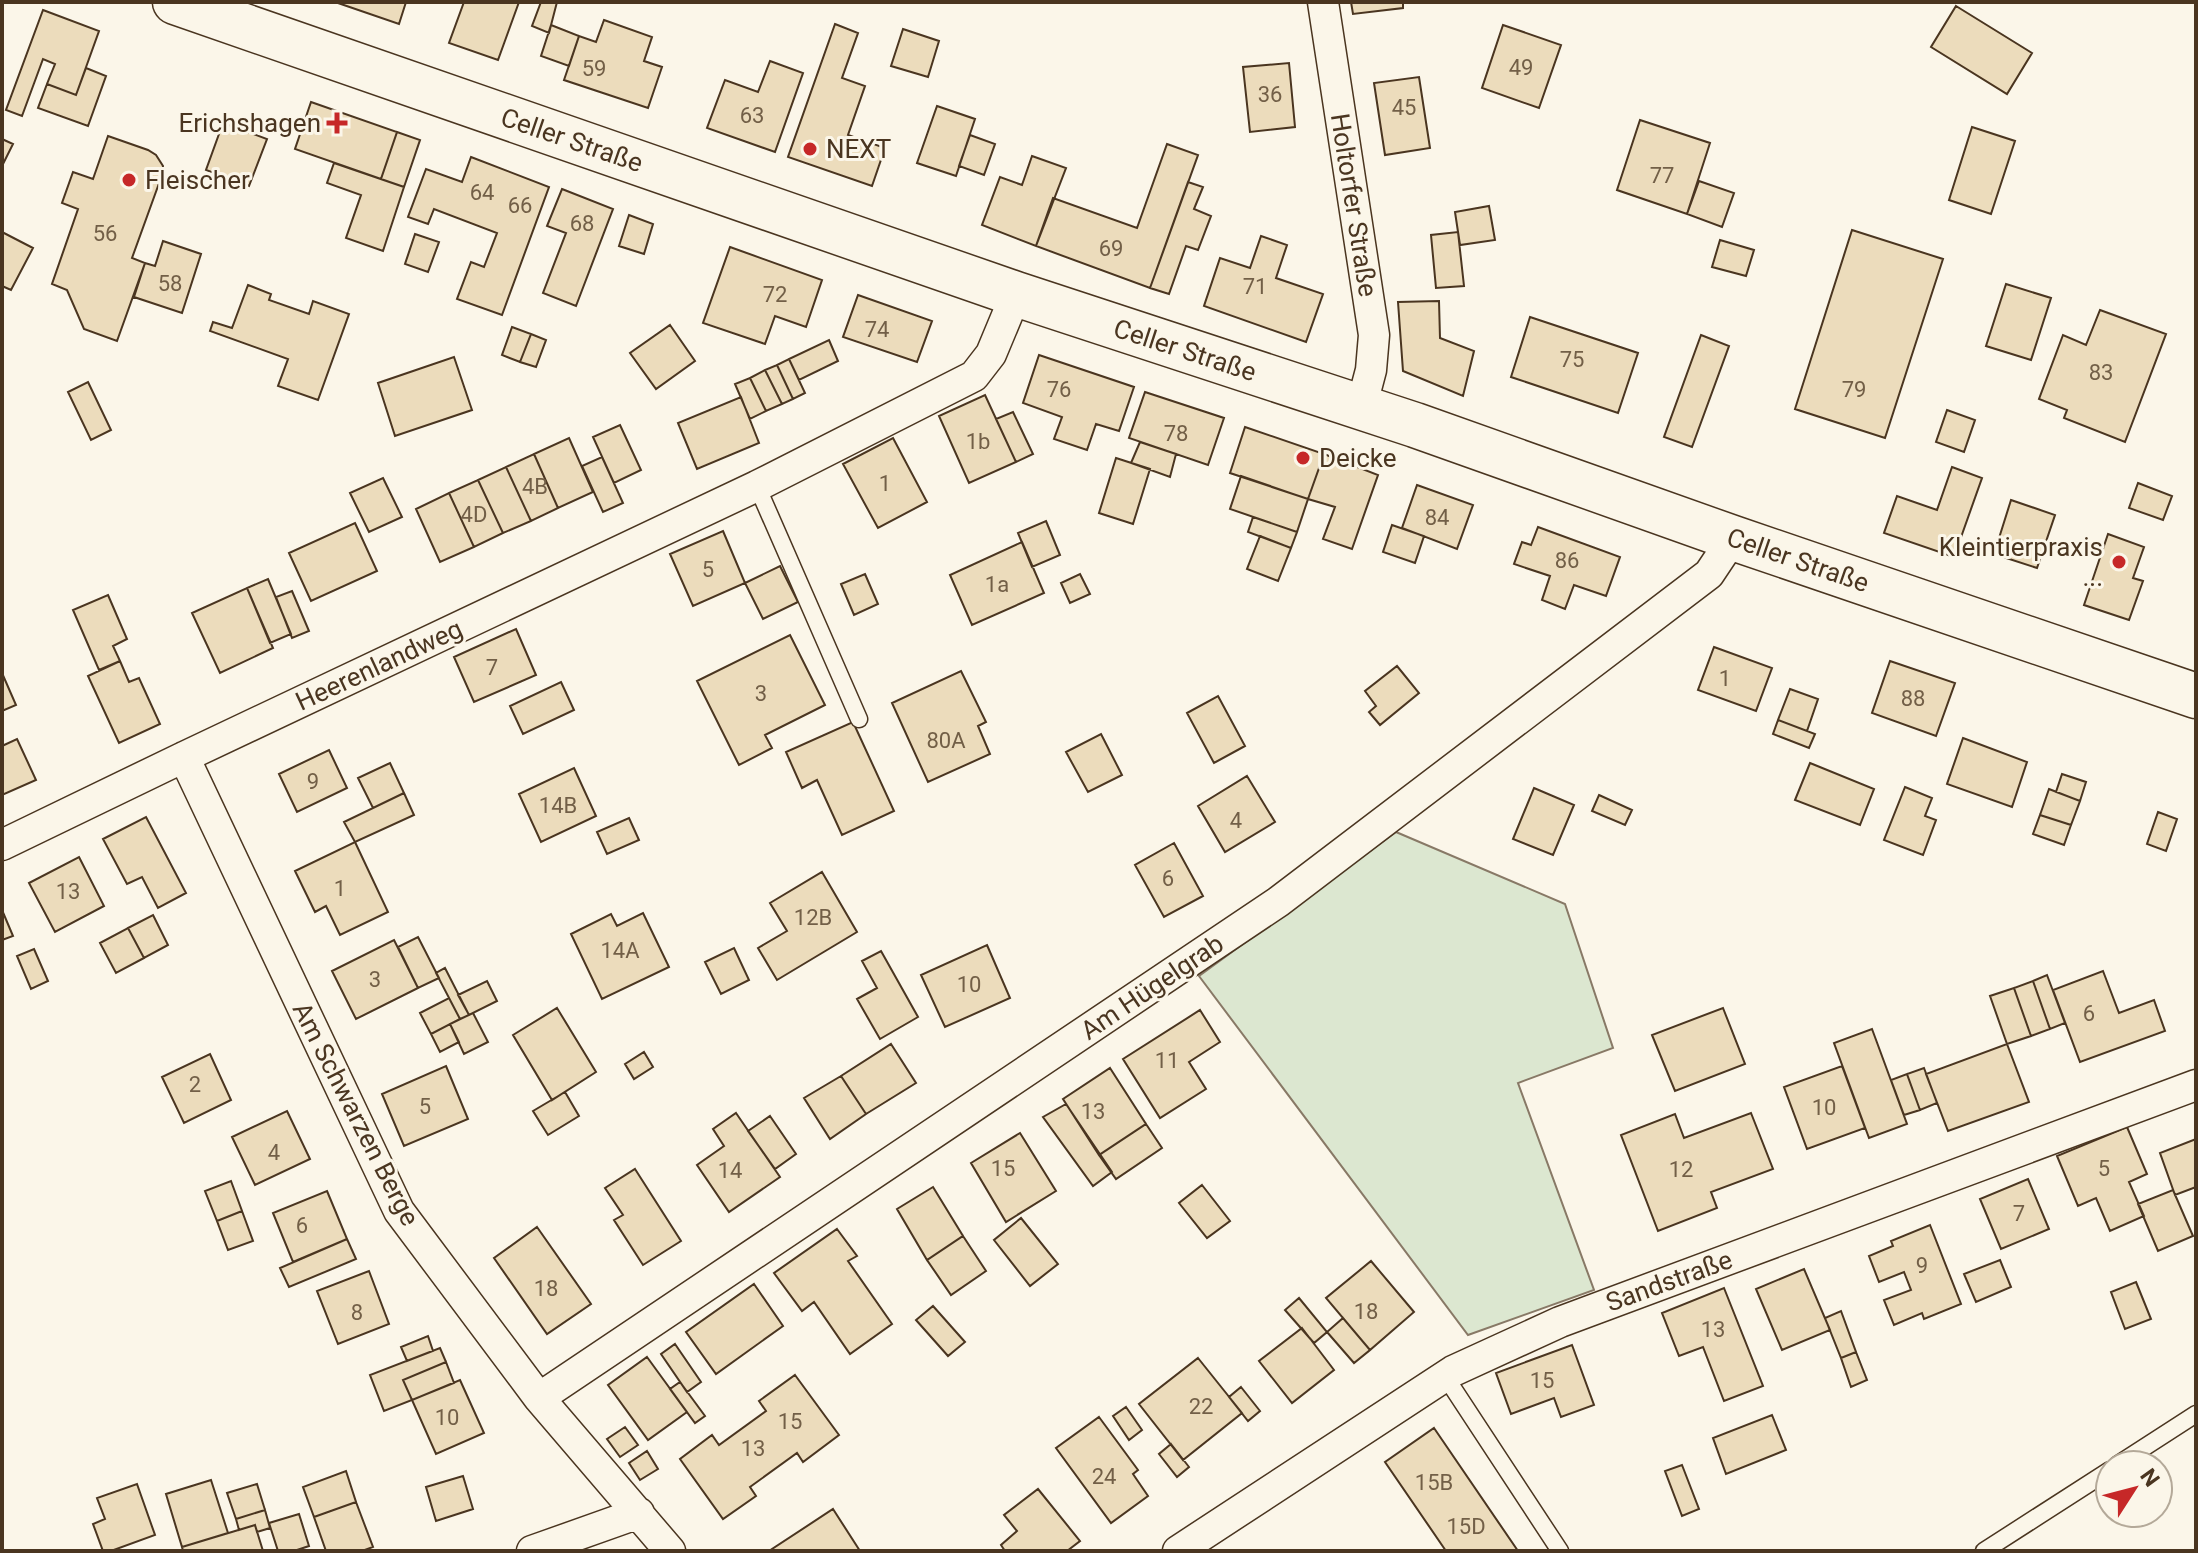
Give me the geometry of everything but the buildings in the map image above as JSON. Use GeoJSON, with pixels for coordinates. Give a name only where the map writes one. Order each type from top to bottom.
{"type":"FeatureCollection","features":[{"type":"Feature","properties":{"kind":"main road","name":"Celler Straße"},"geometry":{"type":"LineString","coordinates":[[175,2],[1016,294],[1501,455],[1733,538],[2196,696]]}},
{"type":"Feature","properties":{"kind":"street","name":"Holtorfer Straße"},"geometry":{"type":"LineString","coordinates":[[1323,2],[1374,335],[1371,370],[1361,408]]}},
{"type":"Feature","properties":{"kind":"street","name":"Heerenlandweg"},"geometry":{"type":"LineString","coordinates":[[2,845],[757,486],[974,376],[991,354],[1016,294]]}},
{"type":"Feature","properties":{"kind":"street","name":"Am Hügelgrab"},"geometry":{"type":"LineString","coordinates":[[539,1398],[1278,902],[1709,574],[1733,538]]}},
{"type":"Feature","properties":{"kind":"street","name":"Am Schwarzen Berge"},"geometry":{"type":"LineString","coordinates":[[184,757],[399,1211],[539,1398],[670,1551]]}},
{"type":"Feature","properties":{"kind":"street","name":"Sandstraße"},"geometry":{"type":"LineString","coordinates":[[1178,1551],[1445,1376],[1560,1322],[2196,1085]]}},
{"type":"Feature","properties":{"kind":"street"},"geometry":{"type":"LineString","coordinates":[[532,1551],[639,1513]]}},
{"type":"Feature","properties":{"kind":"lane"},"geometry":{"type":"LineString","coordinates":[[757,486],[859,719]]}},
{"type":"Feature","properties":{"kind":"lane"},"geometry":{"type":"LineString","coordinates":[[1445,1376],[1560,1551]]}},
{"type":"Feature","properties":{"kind":"lane"},"geometry":{"type":"LineString","coordinates":[[2142,1449],[2196,1414]]}},
{"type":"Feature","properties":{"kind":"lane"},"geometry":{"type":"LineString","coordinates":[[1984,1551],[2094,1480]]}},
{"type":"Feature","properties":{"kind":"green space"},"geometry":{"type":"Polygon","coordinates":[[[1396,832],[1565,904],[1613,1048],[1518,1083],[1594,1290],[1468,1335],[1199,976],[1396,832]]]}},
{"type":"Feature","properties":{"kind":"place","name":"Erichshagen"},"geometry":{"type":"Point","coordinates":[337,123]}},
{"type":"Feature","properties":{"kind":"place","name":"NEXT"},"geometry":{"type":"Point","coordinates":[810,149]}},
{"type":"Feature","properties":{"kind":"place","name":"Fleischer"},"geometry":{"type":"Point","coordinates":[129,180]}},
{"type":"Feature","properties":{"kind":"place","name":"Deicke"},"geometry":{"type":"Point","coordinates":[1303,458]}},
{"type":"Feature","properties":{"kind":"place","name":"Kleintierpraxis ..."},"geometry":{"type":"Point","coordinates":[2119,562]}}]}
